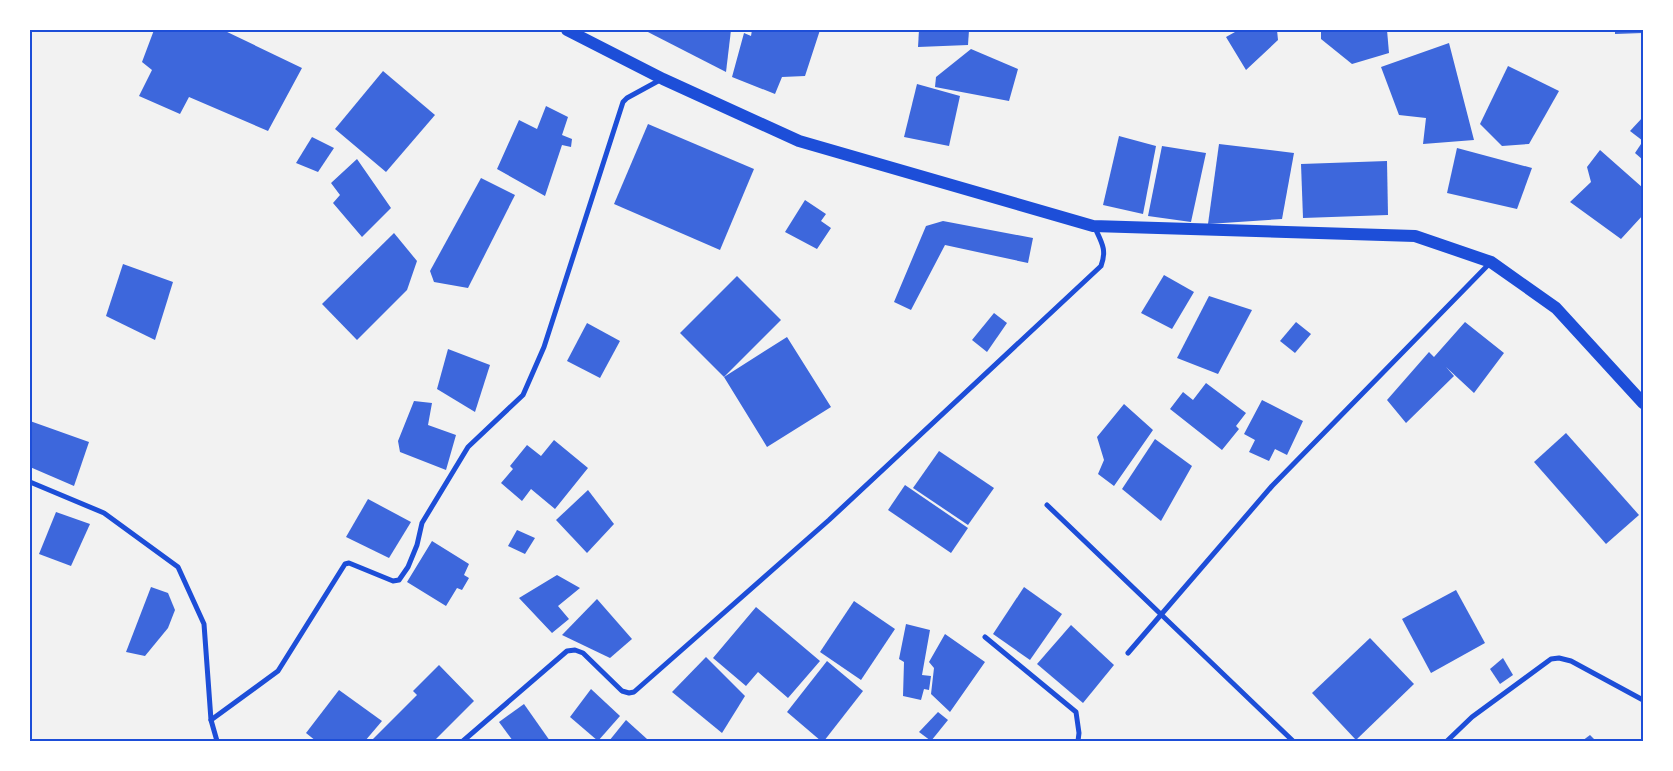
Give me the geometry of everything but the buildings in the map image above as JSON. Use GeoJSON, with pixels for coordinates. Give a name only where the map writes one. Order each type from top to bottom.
{"type":"FeatureCollection","features":[{"type":"Feature","properties":{"kind":"main road"},"geometry":{"type":"LineString","coordinates":[[567,30],[663,78],[799,141],[1093,226],[1414,236],[1491,262],[1556,308],[1643,402]]}},
{"type":"Feature","properties":{"kind":"street"},"geometry":{"type":"LineString","coordinates":[[211,720],[278,671],[345,564],[350,563],[393,581],[399,580],[408,567],[417,545],[422,523],[468,447],[523,395],[544,347],[623,102],[663,78]]}},
{"type":"Feature","properties":{"kind":"street"},"geometry":{"type":"LineString","coordinates":[[463,741],[567,652],[583,652],[622,691],[634,692],[829,520],[1101,266],[1105,255],[1105,247],[1093,226]]}},
{"type":"Feature","properties":{"kind":"street"},"geometry":{"type":"LineString","coordinates":[[1128,652],[1272,486],[1491,262]]}},
{"type":"Feature","properties":{"kind":"street"},"geometry":{"type":"LineString","coordinates":[[30,482],[104,513],[178,567],[204,624],[211,720],[217,741]]}},
{"type":"Feature","properties":{"kind":"street"},"geometry":{"type":"LineString","coordinates":[[1047,505],[1293,741]]}},
{"type":"Feature","properties":{"kind":"street"},"geometry":{"type":"LineString","coordinates":[[985,637],[1076,712],[1079,733],[1078,741]]}},
{"type":"Feature","properties":{"kind":"street"},"geometry":{"type":"LineString","coordinates":[[1447,741],[1472,717],[1551,659],[1559,658],[1571,661],[1643,700]]}}]}
